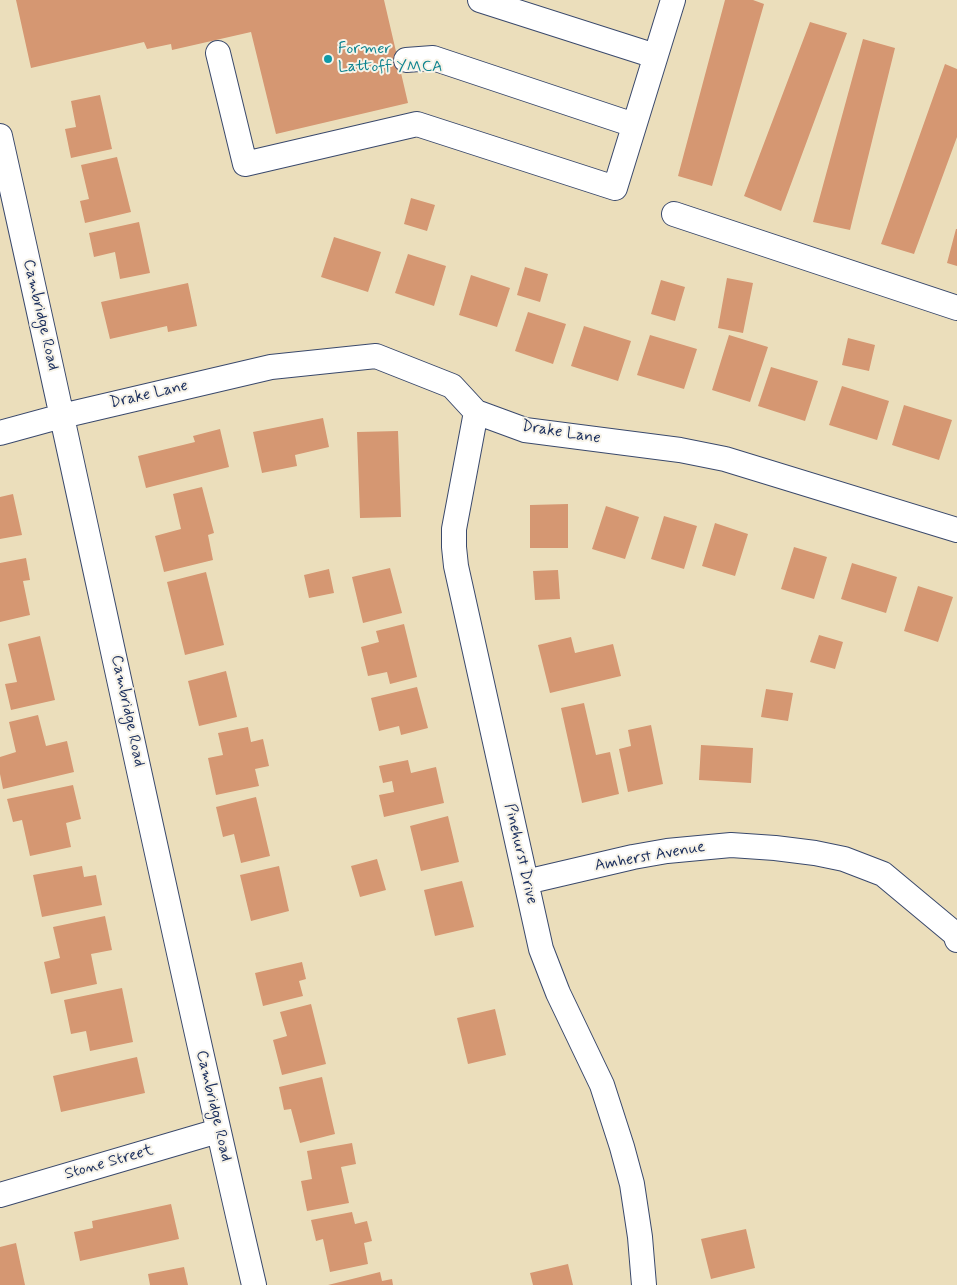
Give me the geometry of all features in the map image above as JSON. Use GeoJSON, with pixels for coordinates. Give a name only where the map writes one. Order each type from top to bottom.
{"type":"FeatureCollection","features":[{"type":"Feature","properties":{"kind":"street"},"geometry":{"type":"LineString","coordinates":[[480,0],[656,56]]}},
{"type":"Feature","properties":{"kind":"street"},"geometry":{"type":"LineString","coordinates":[[218,53],[245,164],[417,124],[615,188],[672,0]]}},
{"type":"Feature","properties":{"kind":"street"},"geometry":{"type":"LineString","coordinates":[[406,60],[433,58],[634,125]]}},
{"type":"Feature","properties":{"kind":"street","name":"Cambridge Road"},"geometry":{"type":"LineString","coordinates":[[0,136],[218,1131],[254,1285]]}},
{"type":"Feature","properties":{"kind":"street"},"geometry":{"type":"LineString","coordinates":[[674,214],[957,308]]}},
{"type":"Feature","properties":{"kind":"street","name":"Drake Lane"},"geometry":{"type":"LineString","coordinates":[[0,433],[62,416],[271,368],[376,356],[452,386],[476,412],[525,430],[680,450],[725,459],[957,530]]}},
{"type":"Feature","properties":{"kind":"street","name":"Pinehurst Drive"},"geometry":{"type":"LineString","coordinates":[[476,412],[454,529],[454,547],[458,576],[541,949],[558,994],[602,1085],[622,1146],[632,1184],[640,1237],[644,1285]]}},
{"type":"Feature","properties":{"kind":"street","name":"Amherst Avenue"},"geometry":{"type":"LineString","coordinates":[[526,882],[667,851],[731,845],[815,853],[844,859],[883,874],[955,934],[957,940]]}},
{"type":"Feature","properties":{"kind":"street","name":"Stone Street"},"geometry":{"type":"LineString","coordinates":[[0,1194],[218,1131]]}},
{"type":"Feature","properties":{"kind":"building","name":"Former Lattoff YMCA"},"geometry":{"type":"Polygon","coordinates":[[[16,0],[384,0],[408,103],[276,134],[251,32],[172,50],[171,44],[147,49],[144,42],[31,68],[16,0]]]}},
{"type":"Feature","properties":{"kind":"building"},"geometry":{"type":"Polygon","coordinates":[[[725,0],[753,0],[764,4],[712,186],[678,176],[725,0]]]}},
{"type":"Feature","properties":{"kind":"building"},"geometry":{"type":"Polygon","coordinates":[[[810,22],[847,33],[781,211],[744,196],[810,22]]]}},
{"type":"Feature","properties":{"kind":"building"},"geometry":{"type":"Polygon","coordinates":[[[863,39],[895,48],[850,230],[813,222],[863,39]]]}},
{"type":"Feature","properties":{"kind":"building"},"geometry":{"type":"Polygon","coordinates":[[[945,64],[957,69],[957,137],[914,254],[881,244],[945,64]]]}},
{"type":"Feature","properties":{"kind":"building"},"geometry":{"type":"Polygon","coordinates":[[[100,95],[112,149],[71,158],[65,129],[76,127],[71,101],[100,95]]]}},
{"type":"Feature","properties":{"kind":"building"},"geometry":{"type":"Polygon","coordinates":[[[117,157],[131,212],[85,223],[80,201],[89,199],[81,165],[117,157]]]}},
{"type":"Feature","properties":{"kind":"building"},"geometry":{"type":"Polygon","coordinates":[[[411,198],[435,205],[427,231],[404,224],[411,198]]]}},
{"type":"Feature","properties":{"kind":"building"},"geometry":{"type":"Polygon","coordinates":[[[139,222],[150,273],[120,279],[115,252],[94,257],[89,233],[139,222]]]}},
{"type":"Feature","properties":{"kind":"building"},"geometry":{"type":"Polygon","coordinates":[[[957,229],[957,266],[947,263],[957,229]]]}},
{"type":"Feature","properties":{"kind":"building"},"geometry":{"type":"Polygon","coordinates":[[[334,237],[381,252],[368,292],[321,277],[334,237]]]}},
{"type":"Feature","properties":{"kind":"building"},"geometry":{"type":"Polygon","coordinates":[[[408,254],[446,266],[434,306],[395,293],[408,254]]]}},
{"type":"Feature","properties":{"kind":"building"},"geometry":{"type":"Polygon","coordinates":[[[525,267],[548,274],[540,302],[517,295],[525,267]]]}},
{"type":"Feature","properties":{"kind":"building"},"geometry":{"type":"Polygon","coordinates":[[[471,275],[510,288],[497,327],[459,315],[471,275]]]}},
{"type":"Feature","properties":{"kind":"building"},"geometry":{"type":"Polygon","coordinates":[[[727,278],[753,283],[743,333],[718,328],[727,278]]]}},
{"type":"Feature","properties":{"kind":"building"},"geometry":{"type":"Polygon","coordinates":[[[661,280],[685,287],[675,321],[651,314],[661,280]]]}},
{"type":"Feature","properties":{"kind":"building"},"geometry":{"type":"Polygon","coordinates":[[[188,283],[197,326],[168,332],[167,326],[110,339],[101,302],[188,283]]]}},
{"type":"Feature","properties":{"kind":"building"},"geometry":{"type":"Polygon","coordinates":[[[528,312],[566,324],[553,364],[515,351],[528,312]]]}},
{"type":"Feature","properties":{"kind":"building"},"geometry":{"type":"Polygon","coordinates":[[[584,326],[631,341],[618,381],[571,366],[584,326]]]}},
{"type":"Feature","properties":{"kind":"building"},"geometry":{"type":"Polygon","coordinates":[[[650,335],[697,349],[684,389],[637,375],[650,335]]]}},
{"type":"Feature","properties":{"kind":"building"},"geometry":{"type":"Polygon","coordinates":[[[729,335],[768,347],[750,402],[712,390],[729,335]]]}},
{"type":"Feature","properties":{"kind":"building"},"geometry":{"type":"Polygon","coordinates":[[[848,338],[875,345],[869,371],[842,365],[848,338]]]}},
{"type":"Feature","properties":{"kind":"building"},"geometry":{"type":"Polygon","coordinates":[[[771,367],[818,381],[805,421],[758,406],[771,367]]]}},
{"type":"Feature","properties":{"kind":"building"},"geometry":{"type":"Polygon","coordinates":[[[842,386],[889,401],[877,440],[829,425],[842,386]]]}},
{"type":"Feature","properties":{"kind":"building"},"geometry":{"type":"Polygon","coordinates":[[[904,405],[952,420],[939,460],[892,445],[904,405]]]}},
{"type":"Feature","properties":{"kind":"building"},"geometry":{"type":"Polygon","coordinates":[[[323,418],[329,447],[295,455],[297,466],[262,473],[253,432],[323,418]]]}},
{"type":"Feature","properties":{"kind":"building"},"geometry":{"type":"Polygon","coordinates":[[[220,429],[229,467],[146,488],[138,456],[195,442],[193,436],[220,429]]]}},
{"type":"Feature","properties":{"kind":"building"},"geometry":{"type":"Polygon","coordinates":[[[398,431],[401,517],[360,518],[357,432],[398,431]]]}},
{"type":"Feature","properties":{"kind":"building"},"geometry":{"type":"Polygon","coordinates":[[[202,487],[214,533],[208,535],[213,560],[164,572],[155,536],[181,529],[173,494],[202,487]]]}},
{"type":"Feature","properties":{"kind":"building"},"geometry":{"type":"Polygon","coordinates":[[[13,494],[22,535],[0,539],[0,497],[13,494]]]}},
{"type":"Feature","properties":{"kind":"building"},"geometry":{"type":"Polygon","coordinates":[[[568,504],[568,548],[530,548],[530,505],[568,504]]]}},
{"type":"Feature","properties":{"kind":"building"},"geometry":{"type":"Polygon","coordinates":[[[606,506],[639,517],[625,559],[592,549],[606,506]]]}},
{"type":"Feature","properties":{"kind":"building"},"geometry":{"type":"Polygon","coordinates":[[[664,516],[697,526],[684,569],[651,559],[664,516]]]}},
{"type":"Feature","properties":{"kind":"building"},"geometry":{"type":"Polygon","coordinates":[[[715,523],[748,534],[735,576],[702,566],[715,523]]]}},
{"type":"Feature","properties":{"kind":"building"},"geometry":{"type":"Polygon","coordinates":[[[794,547],[827,557],[814,599],[781,589],[794,547]]]}},
{"type":"Feature","properties":{"kind":"building"},"geometry":{"type":"Polygon","coordinates":[[[26,558],[30,580],[23,581],[30,615],[0,622],[0,563],[26,558]]]}},
{"type":"Feature","properties":{"kind":"building"},"geometry":{"type":"Polygon","coordinates":[[[852,563],[897,577],[886,613],[841,599],[852,563]]]}},
{"type":"Feature","properties":{"kind":"building"},"geometry":{"type":"Polygon","coordinates":[[[390,568],[402,613],[363,623],[352,577],[390,568]]]}},
{"type":"Feature","properties":{"kind":"building"},"geometry":{"type":"Polygon","coordinates":[[[329,569],[334,593],[309,598],[304,575],[329,569]]]}},
{"type":"Feature","properties":{"kind":"building"},"geometry":{"type":"Polygon","coordinates":[[[558,570],[560,599],[535,600],[533,571],[558,570]]]}},
{"type":"Feature","properties":{"kind":"building"},"geometry":{"type":"Polygon","coordinates":[[[206,572],[224,645],[185,655],[167,582],[206,572]]]}},
{"type":"Feature","properties":{"kind":"building"},"geometry":{"type":"Polygon","coordinates":[[[918,586],[953,597],[938,642],[904,631],[918,586]]]}},
{"type":"Feature","properties":{"kind":"building"},"geometry":{"type":"Polygon","coordinates":[[[404,624],[417,677],[390,684],[387,672],[368,676],[361,647],[379,642],[376,631],[404,624]]]}},
{"type":"Feature","properties":{"kind":"building"},"geometry":{"type":"Polygon","coordinates":[[[819,635],[843,642],[835,669],[810,662],[819,635]]]}},
{"type":"Feature","properties":{"kind":"building"},"geometry":{"type":"Polygon","coordinates":[[[40,636],[55,700],[11,710],[5,684],[17,682],[8,644],[40,636]]]}},
{"type":"Feature","properties":{"kind":"building"},"geometry":{"type":"Polygon","coordinates":[[[571,637],[575,653],[613,644],[621,676],[550,693],[538,645],[571,637]]]}},
{"type":"Feature","properties":{"kind":"building"},"geometry":{"type":"Polygon","coordinates":[[[226,671],[237,717],[199,726],[188,681],[226,671]]]}},
{"type":"Feature","properties":{"kind":"building"},"geometry":{"type":"Polygon","coordinates":[[[417,687],[428,728],[401,735],[399,726],[379,731],[371,698],[417,687]]]}},
{"type":"Feature","properties":{"kind":"building"},"geometry":{"type":"Polygon","coordinates":[[[766,689],[793,693],[788,721],[761,717],[766,689]]]}},
{"type":"Feature","properties":{"kind":"building"},"geometry":{"type":"Polygon","coordinates":[[[584,703],[596,755],[610,752],[619,794],[582,803],[561,708],[584,703]]]}},
{"type":"Feature","properties":{"kind":"building"},"geometry":{"type":"Polygon","coordinates":[[[38,715],[46,746],[67,741],[74,772],[3,789],[0,774],[0,757],[16,752],[9,722],[38,715]]]}},
{"type":"Feature","properties":{"kind":"building"},"geometry":{"type":"Polygon","coordinates":[[[651,725],[663,784],[628,792],[619,749],[631,746],[628,730],[651,725]]]}},
{"type":"Feature","properties":{"kind":"building"},"geometry":{"type":"Polygon","coordinates":[[[248,727],[251,742],[263,739],[269,766],[255,769],[259,786],[216,795],[208,758],[223,755],[218,733],[248,727]]]}},
{"type":"Feature","properties":{"kind":"building"},"geometry":{"type":"Polygon","coordinates":[[[701,745],[753,748],[751,783],[699,780],[701,745]]]}},
{"type":"Feature","properties":{"kind":"building"},"geometry":{"type":"Polygon","coordinates":[[[408,760],[411,773],[436,767],[444,803],[384,817],[379,795],[394,792],[392,781],[383,783],[379,766],[408,760]]]}},
{"type":"Feature","properties":{"kind":"building"},"geometry":{"type":"Polygon","coordinates":[[[73,785],[81,819],[66,823],[71,847],[30,856],[22,820],[13,822],[7,799],[73,785]]]}},
{"type":"Feature","properties":{"kind":"building"},"geometry":{"type":"Polygon","coordinates":[[[256,797],[270,856],[241,863],[234,834],[223,837],[216,807],[256,797]]]}},
{"type":"Feature","properties":{"kind":"building"},"geometry":{"type":"Polygon","coordinates":[[[448,816],[459,862],[421,871],[410,826],[448,816]]]}},
{"type":"Feature","properties":{"kind":"building"},"geometry":{"type":"Polygon","coordinates":[[[377,859],[386,890],[360,897],[351,866],[377,859]]]}},
{"type":"Feature","properties":{"kind":"building"},"geometry":{"type":"Polygon","coordinates":[[[82,866],[84,877],[96,875],[102,905],[42,917],[33,875],[82,866]]]}},
{"type":"Feature","properties":{"kind":"building"},"geometry":{"type":"Polygon","coordinates":[[[279,866],[289,911],[251,921],[240,875],[279,866]]]}},
{"type":"Feature","properties":{"kind":"building"},"geometry":{"type":"Polygon","coordinates":[[[462,881],[474,927],[435,936],[424,890],[462,881]]]}},
{"type":"Feature","properties":{"kind":"building"},"geometry":{"type":"Polygon","coordinates":[[[105,916],[112,950],[91,954],[97,984],[51,994],[44,962],[60,958],[53,927],[105,916]]]}},
{"type":"Feature","properties":{"kind":"building"},"geometry":{"type":"Polygon","coordinates":[[[302,962],[306,979],[299,981],[303,996],[263,1006],[255,973],[302,962]]]}},
{"type":"Feature","properties":{"kind":"building"},"geometry":{"type":"Polygon","coordinates":[[[122,988],[133,1042],[90,1051],[86,1031],[71,1034],[64,1000],[122,988]]]}},
{"type":"Feature","properties":{"kind":"building"},"geometry":{"type":"Polygon","coordinates":[[[311,1004],[326,1064],[282,1075],[273,1040],[287,1036],[280,1012],[311,1004]]]}},
{"type":"Feature","properties":{"kind":"building"},"geometry":{"type":"Polygon","coordinates":[[[495,1009],[506,1055],[468,1064],[457,1018],[495,1009]]]}},
{"type":"Feature","properties":{"kind":"building"},"geometry":{"type":"Polygon","coordinates":[[[137,1057],[145,1093],[61,1112],[53,1076],[137,1057]]]}},
{"type":"Feature","properties":{"kind":"building"},"geometry":{"type":"Polygon","coordinates":[[[322,1077],[335,1134],[300,1143],[291,1109],[284,1110],[279,1087],[322,1077]]]}},
{"type":"Feature","properties":{"kind":"building"},"geometry":{"type":"Polygon","coordinates":[[[352,1143],[356,1164],[341,1167],[349,1203],[307,1211],[301,1181],[312,1179],[307,1151],[352,1143]]]}},
{"type":"Feature","properties":{"kind":"building"},"geometry":{"type":"Polygon","coordinates":[[[171,1204],[179,1239],[80,1261],[74,1232],[93,1228],[92,1221],[171,1204]]]}},
{"type":"Feature","properties":{"kind":"building"},"geometry":{"type":"Polygon","coordinates":[[[352,1212],[355,1224],[367,1221],[372,1241],[364,1243],[368,1264],[330,1272],[323,1239],[316,1241],[311,1220],[352,1212]]]}},
{"type":"Feature","properties":{"kind":"building"},"geometry":{"type":"Polygon","coordinates":[[[746,1229],[755,1268],[711,1279],[701,1239],[746,1229]]]}},
{"type":"Feature","properties":{"kind":"building"},"geometry":{"type":"Polygon","coordinates":[[[16,1243],[25,1285],[0,1285],[0,1247],[16,1243]]]}},
{"type":"Feature","properties":{"kind":"building"},"geometry":{"type":"Polygon","coordinates":[[[568,1264],[573,1285],[533,1285],[530,1273],[568,1264]]]}},
{"type":"Feature","properties":{"kind":"building"},"geometry":{"type":"Polygon","coordinates":[[[184,1267],[188,1285],[150,1285],[148,1274],[184,1267]]]}},
{"type":"Feature","properties":{"kind":"building"},"geometry":{"type":"Polygon","coordinates":[[[380,1272],[382,1281],[392,1279],[393,1285],[328,1285],[380,1272]]]}},
{"type":"Feature","properties":{"kind":"place","name":"Former Lattoff YMCA"},"geometry":{"type":"Point","coordinates":[328,59]}}]}
